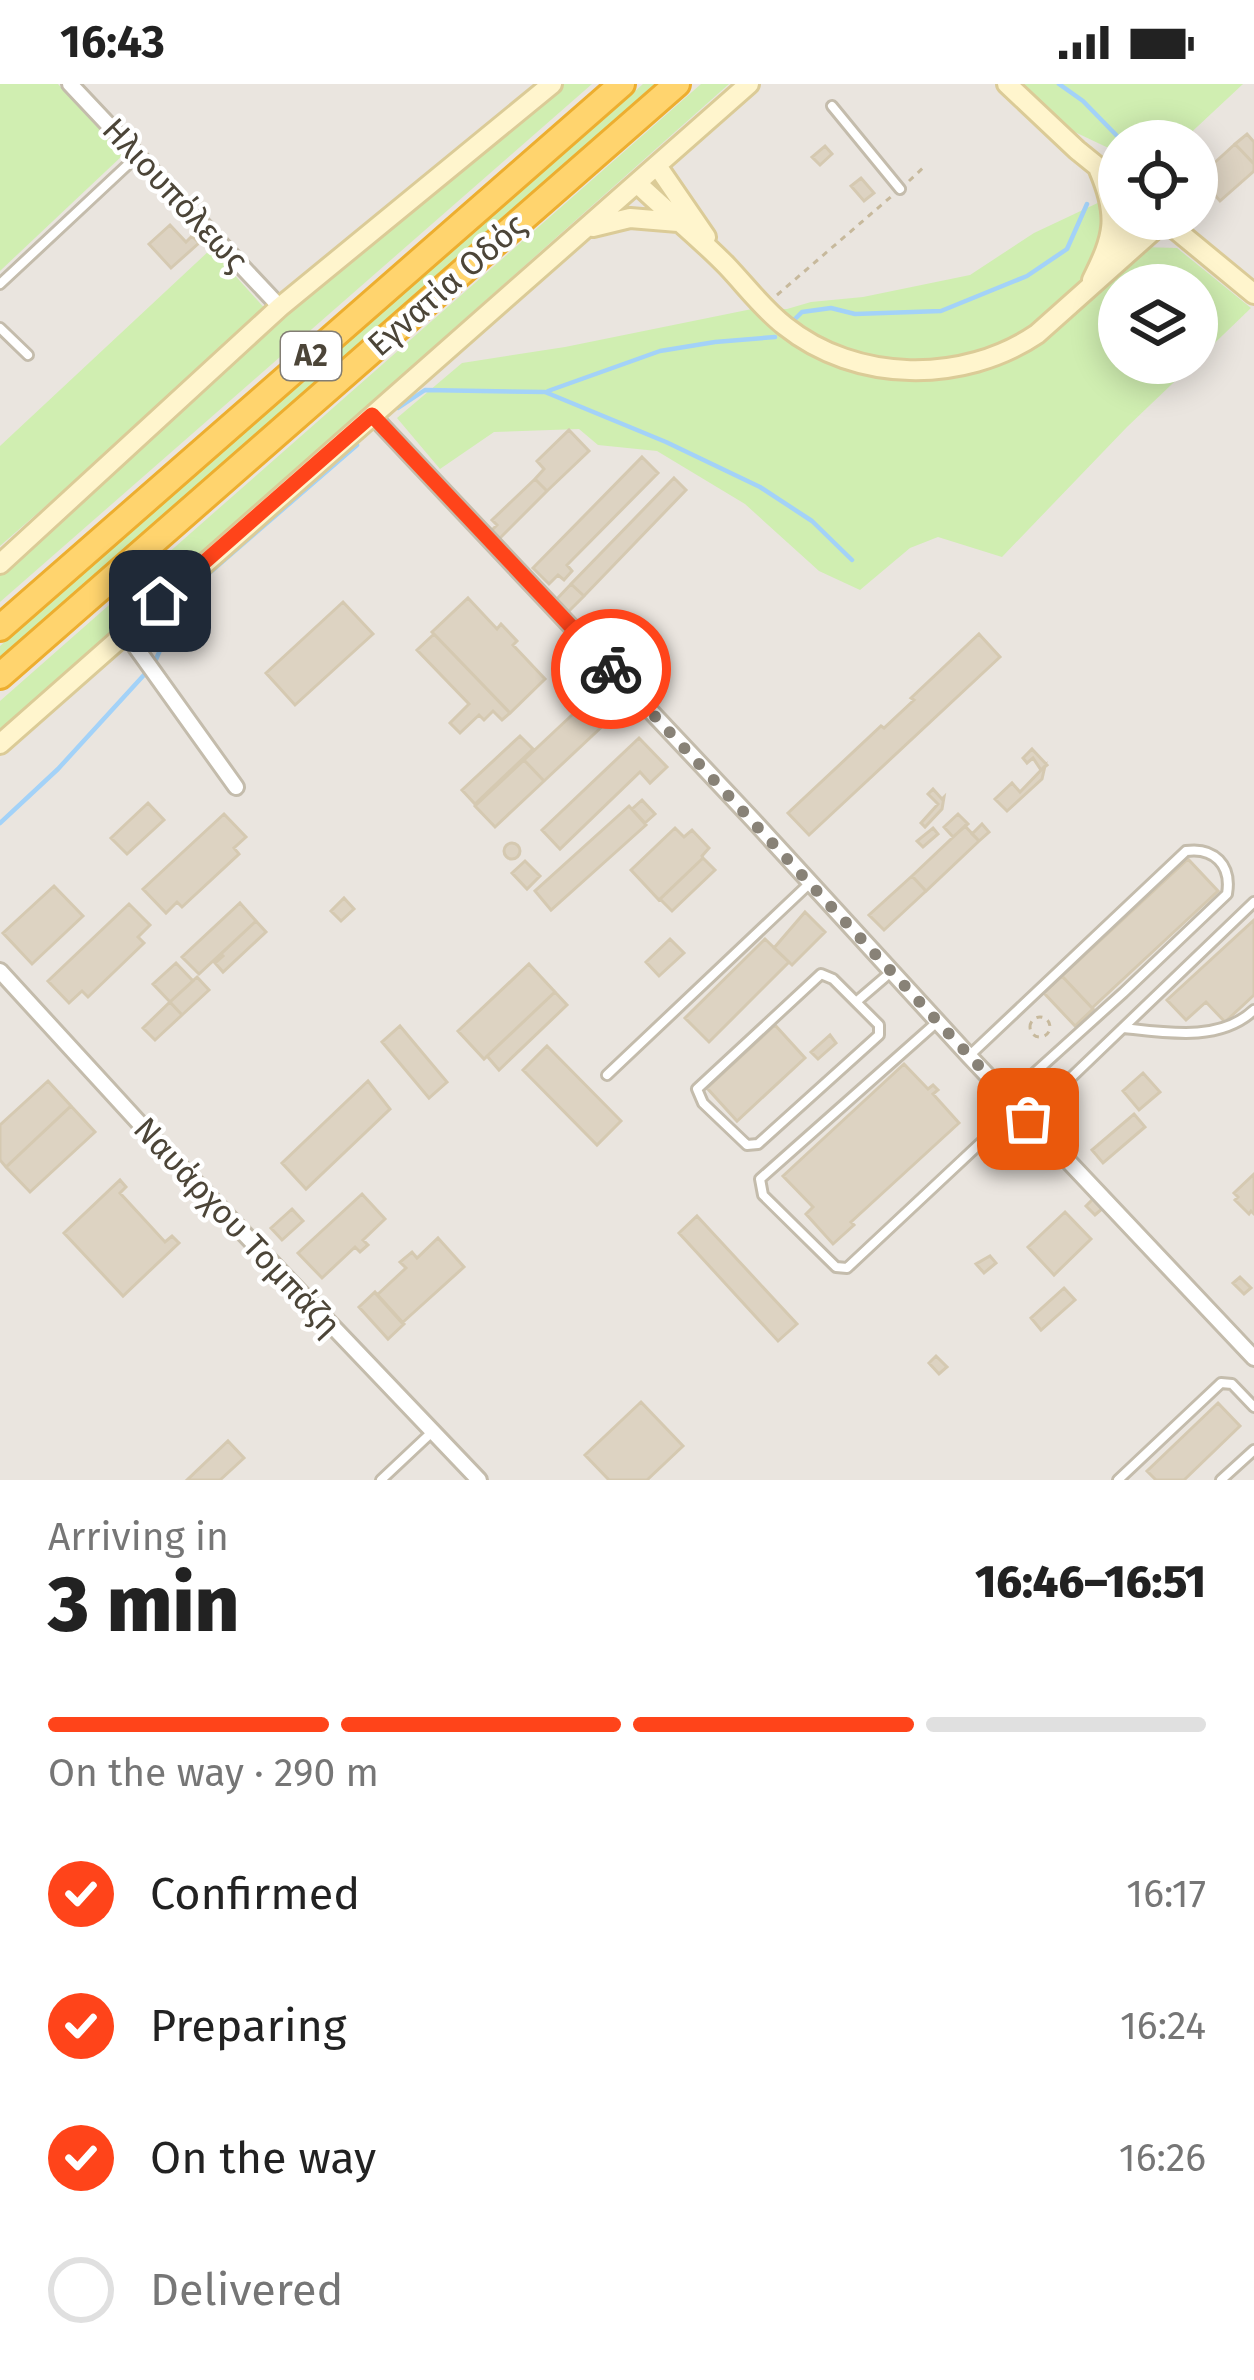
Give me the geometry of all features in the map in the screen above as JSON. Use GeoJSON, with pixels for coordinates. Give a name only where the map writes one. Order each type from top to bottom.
{"type":"FeatureCollection","features":[{"type":"Feature","properties":{"kind":"highway","name":"Εγνατία Οδός"},"geometry":{"type":"LineString","coordinates":[[0,628],[622,84]]}},
{"type":"Feature","properties":{"kind":"highway","name":"Εγνατία Οδός"},"geometry":{"type":"LineString","coordinates":[[0,676],[677,84]]}},
{"type":"Feature","properties":{"kind":"street","name":"Ηλιουπόλεως"},"geometry":{"type":"LineString","coordinates":[[70,84],[280,307]]}},
{"type":"Feature","properties":{"kind":"street"},"geometry":{"type":"LineString","coordinates":[[0,564],[280,307],[551,84]]}},
{"type":"Feature","properties":{"kind":"street"},"geometry":{"type":"LineString","coordinates":[[0,744],[749,84]]}},
{"type":"Feature","properties":{"kind":"street"},"geometry":{"type":"LineString","coordinates":[[1007,84],[1097,167],[1113,220],[1107,250],[1087,290]]}},
{"type":"Feature","properties":{"kind":"street"},"geometry":{"type":"LineString","coordinates":[[658,166],[723,262]]}},
{"type":"Feature","properties":{"kind":"street"},"geometry":{"type":"LineString","coordinates":[[638,184],[785,326],[837,355],[885,368],[961,367],[1016,348],[1142,240]]}},
{"type":"Feature","properties":{"kind":"street"},"geometry":{"type":"LineString","coordinates":[[588,228],[630,218],[677,223]]}},
{"type":"Feature","properties":{"kind":"street"},"geometry":{"type":"LineString","coordinates":[[1107,250],[1117,240]]}},
{"type":"Feature","properties":{"kind":"street"},"geometry":{"type":"LineString","coordinates":[[1188,240],[1254,294]]}},
{"type":"Feature","properties":{"kind":"street"},"geometry":{"type":"LineString","coordinates":[[372,415],[1254,1358]]}},
{"type":"Feature","properties":{"kind":"street"},"geometry":{"type":"LineString","coordinates":[[125,632],[236,787]]}},
{"type":"Feature","properties":{"kind":"street","name":"Ναυάρχου Τομπάζη"},"geometry":{"type":"LineString","coordinates":[[0,971],[479,1480]]}},
{"type":"Feature","properties":{"kind":"lane"},"geometry":{"type":"LineString","coordinates":[[832,106],[900,189]]}},
{"type":"Feature","properties":{"kind":"lane"},"geometry":{"type":"LineString","coordinates":[[0,284],[137,156]]}},
{"type":"Feature","properties":{"kind":"lane"},"geometry":{"type":"LineString","coordinates":[[0,328],[28,355]]}},
{"type":"Feature","properties":{"kind":"lane"},"geometry":{"type":"LineString","coordinates":[[937,1022],[760,1179],[763,1195],[836,1267],[847,1268],[1018,1108],[1123,993],[1227,894],[1229,880],[1220,860],[1201,850],[1186,851],[968,1056]]}},
{"type":"Feature","properties":{"kind":"lane"},"geometry":{"type":"LineString","coordinates":[[607,1075],[811,882]]}},
{"type":"Feature","properties":{"kind":"lane"},"geometry":{"type":"LineString","coordinates":[[1018,1108],[1122,1028],[1254,902]]}},
{"type":"Feature","properties":{"kind":"lane"},"geometry":{"type":"LineString","coordinates":[[856,1002],[892,971]]}},
{"type":"Feature","properties":{"kind":"lane"},"geometry":{"type":"LineString","coordinates":[[821,974],[856,1002],[879,1025],[879,1035],[758,1144],[747,1145],[703,1103],[698,1089],[821,974]]}},
{"type":"Feature","properties":{"kind":"lane"},"geometry":{"type":"LineString","coordinates":[[1122,1028],[1206,1032],[1228,1028],[1254,1010]]}},
{"type":"Feature","properties":{"kind":"lane"},"geometry":{"type":"LineString","coordinates":[[1118,1480],[1221,1383],[1232,1384],[1254,1406]]}},
{"type":"Feature","properties":{"kind":"lane"},"geometry":{"type":"LineString","coordinates":[[381,1480],[432,1432]]}},
{"type":"Feature","properties":{"kind":"lane"},"geometry":{"type":"LineString","coordinates":[[1221,1480],[1254,1450]]}},
{"type":"Feature","properties":{"kind":"path"},"geometry":{"type":"LineString","coordinates":[[764,306],[925,166]]}},
{"type":"Feature","properties":{"kind":"shaded area"},"geometry":{"type":"Polygon","coordinates":[[[0,84],[1254,84],[1254,1480],[0,1480],[0,84]]]}},
{"type":"Feature","properties":{"kind":"green space"},"geometry":{"type":"Polygon","coordinates":[[[0,84],[58,84],[123,155],[0,271],[0,84]]]}},
{"type":"Feature","properties":{"kind":"green space"},"geometry":{"type":"Polygon","coordinates":[[[550,84],[592,84],[0,602],[0,569],[550,84]]]}},
{"type":"Feature","properties":{"kind":"green space"},"geometry":{"type":"Polygon","coordinates":[[[643,84],[655,84],[0,657],[0,646],[643,84]]]}},
{"type":"Feature","properties":{"kind":"green space"},"geometry":{"type":"Polygon","coordinates":[[[701,84],[729,84],[0,732],[0,701],[701,84]]]}},
{"type":"Feature","properties":{"kind":"green space"},"geometry":{"type":"Polygon","coordinates":[[[1020,84],[1243,84],[1204,120],[1098,120],[1098,143],[1062,126],[1020,84]]]}},
{"type":"Feature","properties":{"kind":"green space"},"geometry":{"type":"Polygon","coordinates":[[[1098,203],[1098,240],[1135,240],[1140,247],[1177,248],[1197,264],[1098,264],[1098,384],[1172,384],[1002,557],[938,537],[910,548],[860,590],[819,571],[745,504],[657,451],[598,445],[579,429],[494,432],[440,469],[397,418],[462,363],[752,309],[787,309],[970,275],[1034,233],[1098,203]]]}},
{"type":"Feature","properties":{"kind":"green space"},"geometry":{"type":"Polygon","coordinates":[[[211,249],[268,312],[0,546],[0,446],[211,249]]]}},
{"type":"Feature","properties":{"kind":"green space"},"geometry":{"type":"Polygon","coordinates":[[[1218,281],[1251,308],[1218,340],[1218,281]]]}},
{"type":"Feature","properties":{"kind":"building"},"geometry":{"type":"Polygon","coordinates":[[[1247,134],[1254,142],[1254,164],[1235,144],[1247,134]]]}},
{"type":"Feature","properties":{"kind":"building"},"geometry":{"type":"Polygon","coordinates":[[[1235,144],[1254,164],[1254,171],[1220,201],[1218,199],[1218,160],[1235,144]]]}},
{"type":"Feature","properties":{"kind":"building"},"geometry":{"type":"Polygon","coordinates":[[[825,146],[832,154],[820,165],[812,157],[825,146]]]}},
{"type":"Feature","properties":{"kind":"building"},"geometry":{"type":"Polygon","coordinates":[[[861,178],[874,193],[864,201],[851,186],[861,178]]]}},
{"type":"Feature","properties":{"kind":"building"},"geometry":{"type":"Polygon","coordinates":[[[170,225],[186,242],[192,236],[199,243],[171,268],[149,244],[170,225]]]}},
{"type":"Feature","properties":{"kind":"building"},"geometry":{"type":"Polygon","coordinates":[[[569,430],[589,451],[547,491],[535,479],[544,469],[537,461],[569,430]]]}},
{"type":"Feature","properties":{"kind":"building"},"geometry":{"type":"Polygon","coordinates":[[[642,457],[658,473],[567,565],[572,571],[564,580],[558,575],[549,584],[533,568],[642,457]]]}},
{"type":"Feature","properties":{"kind":"building"},"geometry":{"type":"Polygon","coordinates":[[[674,478],[686,490],[584,596],[571,584],[674,478]]]}},
{"type":"Feature","properties":{"kind":"building"},"geometry":{"type":"Polygon","coordinates":[[[535,479],[547,491],[496,542],[488,534],[497,525],[492,520],[535,479]]]}},
{"type":"Feature","properties":{"kind":"building"},"geometry":{"type":"Polygon","coordinates":[[[571,584],[584,596],[566,614],[554,602],[571,584]]]}},
{"type":"Feature","properties":{"kind":"building"},"geometry":{"type":"Polygon","coordinates":[[[468,598],[497,629],[501,624],[517,641],[513,645],[545,679],[510,713],[432,632],[468,598]]]}},
{"type":"Feature","properties":{"kind":"building"},"geometry":{"type":"Polygon","coordinates":[[[343,602],[373,634],[295,705],[266,673],[343,602]]]}},
{"type":"Feature","properties":{"kind":"building"},"geometry":{"type":"Polygon","coordinates":[[[434,634],[510,713],[502,720],[493,711],[484,720],[479,715],[460,733],[450,723],[469,704],[417,650],[434,634]]]}},
{"type":"Feature","properties":{"kind":"building"},"geometry":{"type":"Polygon","coordinates":[[[979,634],[1000,657],[809,835],[788,813],[914,700],[911,698],[979,634]]]}},
{"type":"Feature","properties":{"kind":"building"},"geometry":{"type":"Polygon","coordinates":[[[589,699],[609,720],[544,781],[524,760],[589,699]]]}},
{"type":"Feature","properties":{"kind":"building"},"geometry":{"type":"Polygon","coordinates":[[[520,736],[533,749],[475,804],[462,790],[520,736]]]}},
{"type":"Feature","properties":{"kind":"building"},"geometry":{"type":"Polygon","coordinates":[[[639,738],[667,767],[650,783],[640,772],[560,849],[542,830],[639,738]]]}},
{"type":"Feature","properties":{"kind":"building"},"geometry":{"type":"Polygon","coordinates":[[[1032,749],[1047,765],[1041,770],[1033,758],[1027,763],[1023,758],[1032,749]]]}},
{"type":"Feature","properties":{"kind":"building"},"geometry":{"type":"Polygon","coordinates":[[[524,760],[544,781],[495,827],[475,806],[524,760]]]}},
{"type":"Feature","properties":{"kind":"building"},"geometry":{"type":"Polygon","coordinates":[[[1045,766],[1042,779],[1007,811],[995,799],[1012,783],[1020,792],[1045,766]]]}},
{"type":"Feature","properties":{"kind":"building"},"geometry":{"type":"Polygon","coordinates":[[[933,789],[944,797],[942,809],[925,827],[921,823],[938,804],[928,794],[933,789]]]}},
{"type":"Feature","properties":{"kind":"building"},"geometry":{"type":"Polygon","coordinates":[[[642,800],[655,814],[645,823],[632,809],[642,800]]]}},
{"type":"Feature","properties":{"kind":"building"},"geometry":{"type":"Polygon","coordinates":[[[148,803],[164,820],[127,854],[111,838],[148,803]]]}},
{"type":"Feature","properties":{"kind":"building"},"geometry":{"type":"Polygon","coordinates":[[[629,806],[646,825],[551,910],[535,891],[629,806]]]}},
{"type":"Feature","properties":{"kind":"building"},"geometry":{"type":"Polygon","coordinates":[[[224,814],[246,837],[234,848],[239,854],[182,907],[177,902],[166,913],[143,889],[224,814]]]}},
{"type":"Feature","properties":{"kind":"building"},"geometry":{"type":"Polygon","coordinates":[[[958,814],[968,824],[953,837],[944,827],[958,814]]]}},
{"type":"Feature","properties":{"kind":"building"},"geometry":{"type":"Polygon","coordinates":[[[982,824],[989,832],[979,841],[972,834],[982,824]]]}},
{"type":"Feature","properties":{"kind":"building"},"geometry":{"type":"Polygon","coordinates":[[[965,826],[979,841],[926,891],[912,876],[965,826]]]}},
{"type":"Feature","properties":{"kind":"building"},"geometry":{"type":"Polygon","coordinates":[[[675,828],[684,837],[692,830],[709,848],[659,900],[631,870],[675,828]]]}},
{"type":"Feature","properties":{"kind":"building"},"geometry":{"type":"Polygon","coordinates":[[[933,828],[938,834],[923,847],[917,841],[933,828]]]}},
{"type":"Feature","properties":{"kind":"building"},"geometry":{"type":"Polygon","coordinates":[[[512,843],[520,851],[512,859],[504,851],[512,843]]]}},
{"type":"Feature","properties":{"kind":"building"},"geometry":{"type":"Polygon","coordinates":[[[703,858],[715,870],[672,911],[660,899],[703,858]]]}},
{"type":"Feature","properties":{"kind":"building"},"geometry":{"type":"Polygon","coordinates":[[[1188,859],[1218,891],[1092,1008],[1062,976],[1188,859]]]}},
{"type":"Feature","properties":{"kind":"building"},"geometry":{"type":"Polygon","coordinates":[[[525,861],[540,876],[527,889],[512,873],[525,861]]]}},
{"type":"Feature","properties":{"kind":"building"},"geometry":{"type":"Polygon","coordinates":[[[912,876],[926,891],[884,930],[869,915],[912,876]]]}},
{"type":"Feature","properties":{"kind":"building"},"geometry":{"type":"Polygon","coordinates":[[[54,886],[83,916],[32,964],[3,933],[54,886]]]}},
{"type":"Feature","properties":{"kind":"building"},"geometry":{"type":"Polygon","coordinates":[[[344,898],[354,909],[341,921],[331,911],[344,898]]]}},
{"type":"Feature","properties":{"kind":"building"},"geometry":{"type":"Polygon","coordinates":[[[240,903],[256,921],[199,974],[182,957],[240,903]]]}},
{"type":"Feature","properties":{"kind":"building"},"geometry":{"type":"Polygon","coordinates":[[[129,904],[150,925],[138,937],[144,943],[88,997],[82,991],[69,1003],[48,981],[129,904]]]}},
{"type":"Feature","properties":{"kind":"building"},"geometry":{"type":"Polygon","coordinates":[[[805,912],[825,932],[792,965],[774,948],[805,912]]]}},
{"type":"Feature","properties":{"kind":"building"},"geometry":{"type":"Polygon","coordinates":[[[1254,920],[1254,995],[1225,1022],[1206,1002],[1186,1020],[1167,1000],[1254,920]]]}},
{"type":"Feature","properties":{"kind":"building"},"geometry":{"type":"Polygon","coordinates":[[[256,921],[266,932],[223,972],[215,963],[256,921]]]}},
{"type":"Feature","properties":{"kind":"building"},"geometry":{"type":"Polygon","coordinates":[[[670,939],[684,953],[659,976],[646,962],[670,939]]]}},
{"type":"Feature","properties":{"kind":"building"},"geometry":{"type":"Polygon","coordinates":[[[765,939],[789,962],[709,1042],[685,1018],[765,939]]]}},
{"type":"Feature","properties":{"kind":"building"},"geometry":{"type":"Polygon","coordinates":[[[176,963],[193,981],[170,1002],[153,984],[176,963]]]}},
{"type":"Feature","properties":{"kind":"building"},"geometry":{"type":"Polygon","coordinates":[[[529,964],[555,992],[484,1059],[458,1031],[529,964]]]}},
{"type":"Feature","properties":{"kind":"building"},"geometry":{"type":"Polygon","coordinates":[[[1062,976],[1093,1009],[1075,1026],[1044,993],[1062,976]]]}},
{"type":"Feature","properties":{"kind":"building"},"geometry":{"type":"Polygon","coordinates":[[[197,977],[209,990],[182,1015],[170,1002],[197,977]]]}},
{"type":"Feature","properties":{"kind":"building"},"geometry":{"type":"Polygon","coordinates":[[[555,992],[567,1005],[499,1070],[487,1056],[555,992]]]}},
{"type":"Feature","properties":{"kind":"building"},"geometry":{"type":"Polygon","coordinates":[[[170,1002],[182,1015],[155,1040],[143,1028],[170,1002]]]}},
{"type":"Feature","properties":{"kind":"building"},"geometry":{"type":"Polygon","coordinates":[[[775,1025],[805,1058],[737,1121],[707,1088],[775,1025]]]}},
{"type":"Feature","properties":{"kind":"building"},"geometry":{"type":"Polygon","coordinates":[[[400,1026],[447,1082],[429,1098],[382,1042],[400,1026]]]}},
{"type":"Feature","properties":{"kind":"building"},"geometry":{"type":"Polygon","coordinates":[[[830,1035],[836,1043],[818,1059],[811,1052],[830,1035]]]}},
{"type":"Feature","properties":{"kind":"building"},"geometry":{"type":"Polygon","coordinates":[[[547,1046],[621,1121],[597,1145],[523,1070],[547,1046]]]}},
{"type":"Feature","properties":{"kind":"building"},"geometry":{"type":"Polygon","coordinates":[[[904,1064],[928,1089],[933,1085],[938,1090],[933,1094],[959,1123],[833,1244],[806,1214],[813,1207],[783,1176],[904,1064]]]}},
{"type":"Feature","properties":{"kind":"building"},"geometry":{"type":"Polygon","coordinates":[[[1143,1073],[1160,1092],[1139,1110],[1123,1091],[1143,1073]]]}},
{"type":"Feature","properties":{"kind":"building"},"geometry":{"type":"Polygon","coordinates":[[[48,1081],[71,1106],[6,1167],[0,1160],[0,1125],[48,1081]]]}},
{"type":"Feature","properties":{"kind":"building"},"geometry":{"type":"Polygon","coordinates":[[[368,1081],[390,1109],[306,1189],[282,1163],[368,1081]]]}},
{"type":"Feature","properties":{"kind":"building"},"geometry":{"type":"Polygon","coordinates":[[[71,1106],[95,1132],[30,1192],[6,1167],[71,1106]]]}},
{"type":"Feature","properties":{"kind":"building"},"geometry":{"type":"Polygon","coordinates":[[[1134,1114],[1145,1127],[1103,1163],[1092,1150],[1134,1114]]]}},
{"type":"Feature","properties":{"kind":"building"},"geometry":{"type":"Polygon","coordinates":[[[1254,1174],[1254,1214],[1249,1214],[1234,1193],[1254,1174]]]}},
{"type":"Feature","properties":{"kind":"building"},"geometry":{"type":"Polygon","coordinates":[[[120,1180],[126,1187],[120,1193],[165,1242],[172,1236],[179,1243],[123,1296],[64,1233],[120,1180]]]}},
{"type":"Feature","properties":{"kind":"building"},"geometry":{"type":"Polygon","coordinates":[[[362,1194],[385,1219],[363,1240],[368,1245],[360,1252],[355,1247],[322,1278],[298,1253],[362,1194]]]}},
{"type":"Feature","properties":{"kind":"building"},"geometry":{"type":"Polygon","coordinates":[[[1094,1198],[1103,1208],[1095,1215],[1086,1206],[1094,1198]]]}},
{"type":"Feature","properties":{"kind":"building"},"geometry":{"type":"Polygon","coordinates":[[[292,1209],[303,1221],[282,1240],[271,1228],[292,1209]]]}},
{"type":"Feature","properties":{"kind":"building"},"geometry":{"type":"Polygon","coordinates":[[[1065,1212],[1091,1239],[1054,1275],[1028,1247],[1065,1212]]]}},
{"type":"Feature","properties":{"kind":"building"},"geometry":{"type":"Polygon","coordinates":[[[697,1216],[797,1324],[778,1341],[679,1233],[697,1216]]]}},
{"type":"Feature","properties":{"kind":"building"},"geometry":{"type":"Polygon","coordinates":[[[438,1238],[464,1267],[402,1323],[377,1295],[406,1268],[400,1262],[412,1252],[417,1258],[438,1238]]]}},
{"type":"Feature","properties":{"kind":"building"},"geometry":{"type":"Polygon","coordinates":[[[990,1256],[996,1263],[984,1273],[976,1264],[990,1256]]]}},
{"type":"Feature","properties":{"kind":"building"},"geometry":{"type":"Polygon","coordinates":[[[1240,1277],[1251,1288],[1244,1294],[1233,1283],[1240,1277]]]}},
{"type":"Feature","properties":{"kind":"building"},"geometry":{"type":"Polygon","coordinates":[[[1064,1288],[1075,1300],[1041,1330],[1031,1318],[1064,1288]]]}},
{"type":"Feature","properties":{"kind":"building"},"geometry":{"type":"Polygon","coordinates":[[[375,1292],[404,1324],[388,1339],[359,1307],[375,1292]]]}},
{"type":"Feature","properties":{"kind":"building"},"geometry":{"type":"Polygon","coordinates":[[[936,1356],[947,1367],[939,1374],[929,1363],[936,1356]]]}},
{"type":"Feature","properties":{"kind":"building"},"geometry":{"type":"Polygon","coordinates":[[[641,1402],[683,1446],[647,1480],[609,1480],[585,1455],[641,1402]]]}},
{"type":"Feature","properties":{"kind":"building"},"geometry":{"type":"Polygon","coordinates":[[[1218,1403],[1240,1426],[1184,1480],[1156,1480],[1147,1471],[1218,1403]]]}},
{"type":"Feature","properties":{"kind":"building"},"geometry":{"type":"Polygon","coordinates":[[[228,1441],[244,1458],[220,1480],[187,1480],[228,1441]]]}},
{"type":"Feature","properties":{"kind":"waterway"},"geometry":{"type":"LineString","coordinates":[[1059,84],[1102,120]]}},
{"type":"Feature","properties":{"kind":"waterway"},"geometry":{"type":"LineString","coordinates":[[793,321],[802,312],[831,308],[855,314],[941,311],[1027,276],[1067,249],[1087,204]]}},
{"type":"Feature","properties":{"kind":"waterway"},"geometry":{"type":"LineString","coordinates":[[548,391],[660,351],[775,337]]}},
{"type":"Feature","properties":{"kind":"waterway"},"geometry":{"type":"LineString","coordinates":[[398,408],[425,390],[545,392],[760,487],[812,521],[852,560]]}},
{"type":"Feature","properties":{"kind":"waterway"},"geometry":{"type":"LineString","coordinates":[[0,823],[58,769],[154,664],[184,595],[357,445]]}},
{"type":"Feature","properties":{"kind":"way so far"},"geometry":{"type":"LineString","coordinates":[[611,669],[1028,1119]]}},
{"type":"Feature","properties":{"kind":"route"},"geometry":{"type":"LineString","coordinates":[[160,601],[372,415],[611,669]]}}]}
